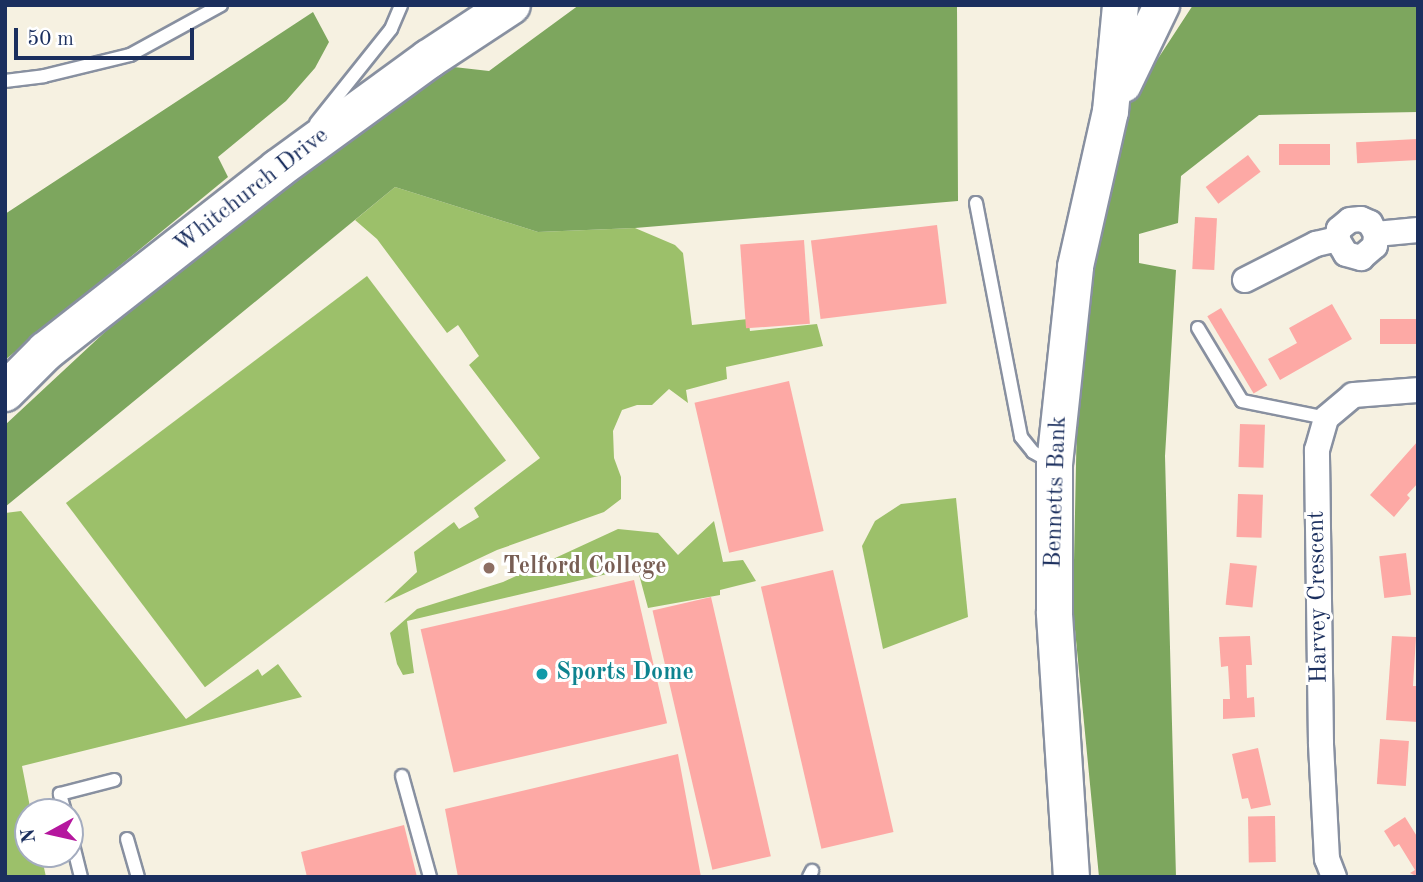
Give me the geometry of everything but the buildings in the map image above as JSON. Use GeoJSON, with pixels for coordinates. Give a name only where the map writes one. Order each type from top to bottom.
{"type":"FeatureCollection","features":[{"type":"Feature","properties":{"kind":"main road","name":"Whitchurch Drive"},"geometry":{"type":"LineString","coordinates":[[5,392],[47,351],[278,169],[429,59],[511,5]]}},
{"type":"Feature","properties":{"kind":"main road","name":"Bennetts Bank"},"geometry":{"type":"LineString","coordinates":[[1071,877],[1054,612],[1054,464],[1076,266],[1110,111],[1120,5]]}},
{"type":"Feature","properties":{"kind":"main road","name":"Bennetts Bank"},"geometry":{"type":"LineString","coordinates":[[1110,111],[1161,5]]}},
{"type":"Feature","properties":{"kind":"street"},"geometry":{"type":"LineString","coordinates":[[1245,279],[1316,244],[1337,239],[1339,229],[1350,220],[1361,219],[1370,223],[1376,234],[1418,230]]}},
{"type":"Feature","properties":{"kind":"street"},"geometry":{"type":"LineString","coordinates":[[1326,418],[1353,395],[1418,390]]}},
{"type":"Feature","properties":{"kind":"street","name":"Harvey Crescent"},"geometry":{"type":"LineString","coordinates":[[1326,418],[1317,450],[1321,743],[1327,859],[1334,877]]}},
{"type":"Feature","properties":{"kind":"lane"},"geometry":{"type":"LineString","coordinates":[[5,81],[44,76],[130,55],[221,5]]}},
{"type":"Feature","properties":{"kind":"lane"},"geometry":{"type":"LineString","coordinates":[[278,169],[391,29],[401,5]]}},
{"type":"Feature","properties":{"kind":"lane"},"geometry":{"type":"LineString","coordinates":[[975,203],[1021,437],[1033,452],[1054,464]]}},
{"type":"Feature","properties":{"kind":"lane"},"geometry":{"type":"LineString","coordinates":[[1198,328],[1242,401],[1326,418]]}},
{"type":"Feature","properties":{"kind":"lane"},"geometry":{"type":"LineString","coordinates":[[402,776],[430,877]]}},
{"type":"Feature","properties":{"kind":"lane"},"geometry":{"type":"LineString","coordinates":[[61,798],[60,794],[114,780]]}},
{"type":"Feature","properties":{"kind":"lane"},"geometry":{"type":"LineString","coordinates":[[127,839],[138,877]]}},
{"type":"Feature","properties":{"kind":"green space"},"geometry":{"type":"Polygon","coordinates":[[[579,5],[957,5],[958,201],[635,228],[538,232],[395,187],[5,507],[5,425],[106,331],[254,206],[445,66],[489,71],[579,5]]]}},
{"type":"Feature","properties":{"kind":"green space"},"geometry":{"type":"Polygon","coordinates":[[[1193,5],[1418,5],[1418,112],[1259,115],[1181,176],[1178,223],[1139,234],[1139,263],[1176,270],[1165,456],[1176,877],[1099,877],[1073,609],[1077,417],[1095,265],[1114,155],[1127,106],[1193,5]]]}},
{"type":"Feature","properties":{"kind":"green space"},"geometry":{"type":"Polygon","coordinates":[[[313,12],[329,42],[315,68],[286,101],[218,157],[228,177],[5,360],[5,214],[313,12]]]}},
{"type":"Feature","properties":{"kind":"green space"},"geometry":{"type":"Polygon","coordinates":[[[395,187],[538,232],[635,228],[675,245],[683,253],[692,325],[748,319],[750,331],[817,324],[823,346],[726,367],[727,379],[686,390],[688,403],[669,389],[652,405],[637,405],[622,410],[613,431],[614,458],[621,477],[621,499],[604,512],[497,550],[384,603],[417,572],[414,552],[454,522],[459,529],[479,517],[474,508],[540,458],[469,365],[479,356],[458,325],[447,333],[377,239],[355,220],[395,187]]]}},
{"type":"Feature","properties":{"kind":"green space"},"geometry":{"type":"Polygon","coordinates":[[[367,276],[506,460],[205,687],[66,503],[367,276]]]}},
{"type":"Feature","properties":{"kind":"green space"},"geometry":{"type":"Polygon","coordinates":[[[956,498],[968,617],[883,649],[862,546],[875,521],[901,504],[956,498]]]}},
{"type":"Feature","properties":{"kind":"green space"},"geometry":{"type":"Polygon","coordinates":[[[21,511],[186,719],[258,669],[262,676],[278,664],[302,697],[22,766],[28,798],[14,798],[14,868],[44,868],[46,877],[5,877],[5,513],[21,511]]]}},
{"type":"Feature","properties":{"kind":"green space"},"geometry":{"type":"Polygon","coordinates":[[[714,521],[723,562],[743,560],[756,581],[720,590],[720,595],[648,608],[637,567],[407,621],[414,673],[403,675],[397,664],[390,633],[417,609],[503,582],[618,529],[658,533],[678,555],[714,521]]]}},
{"type":"Feature","properties":{"kind":"place","name":"Telford College"},"geometry":{"type":"Point","coordinates":[489,568]}},
{"type":"Feature","properties":{"kind":"place","name":"Sports Dome"},"geometry":{"type":"Point","coordinates":[542,674]}}]}
